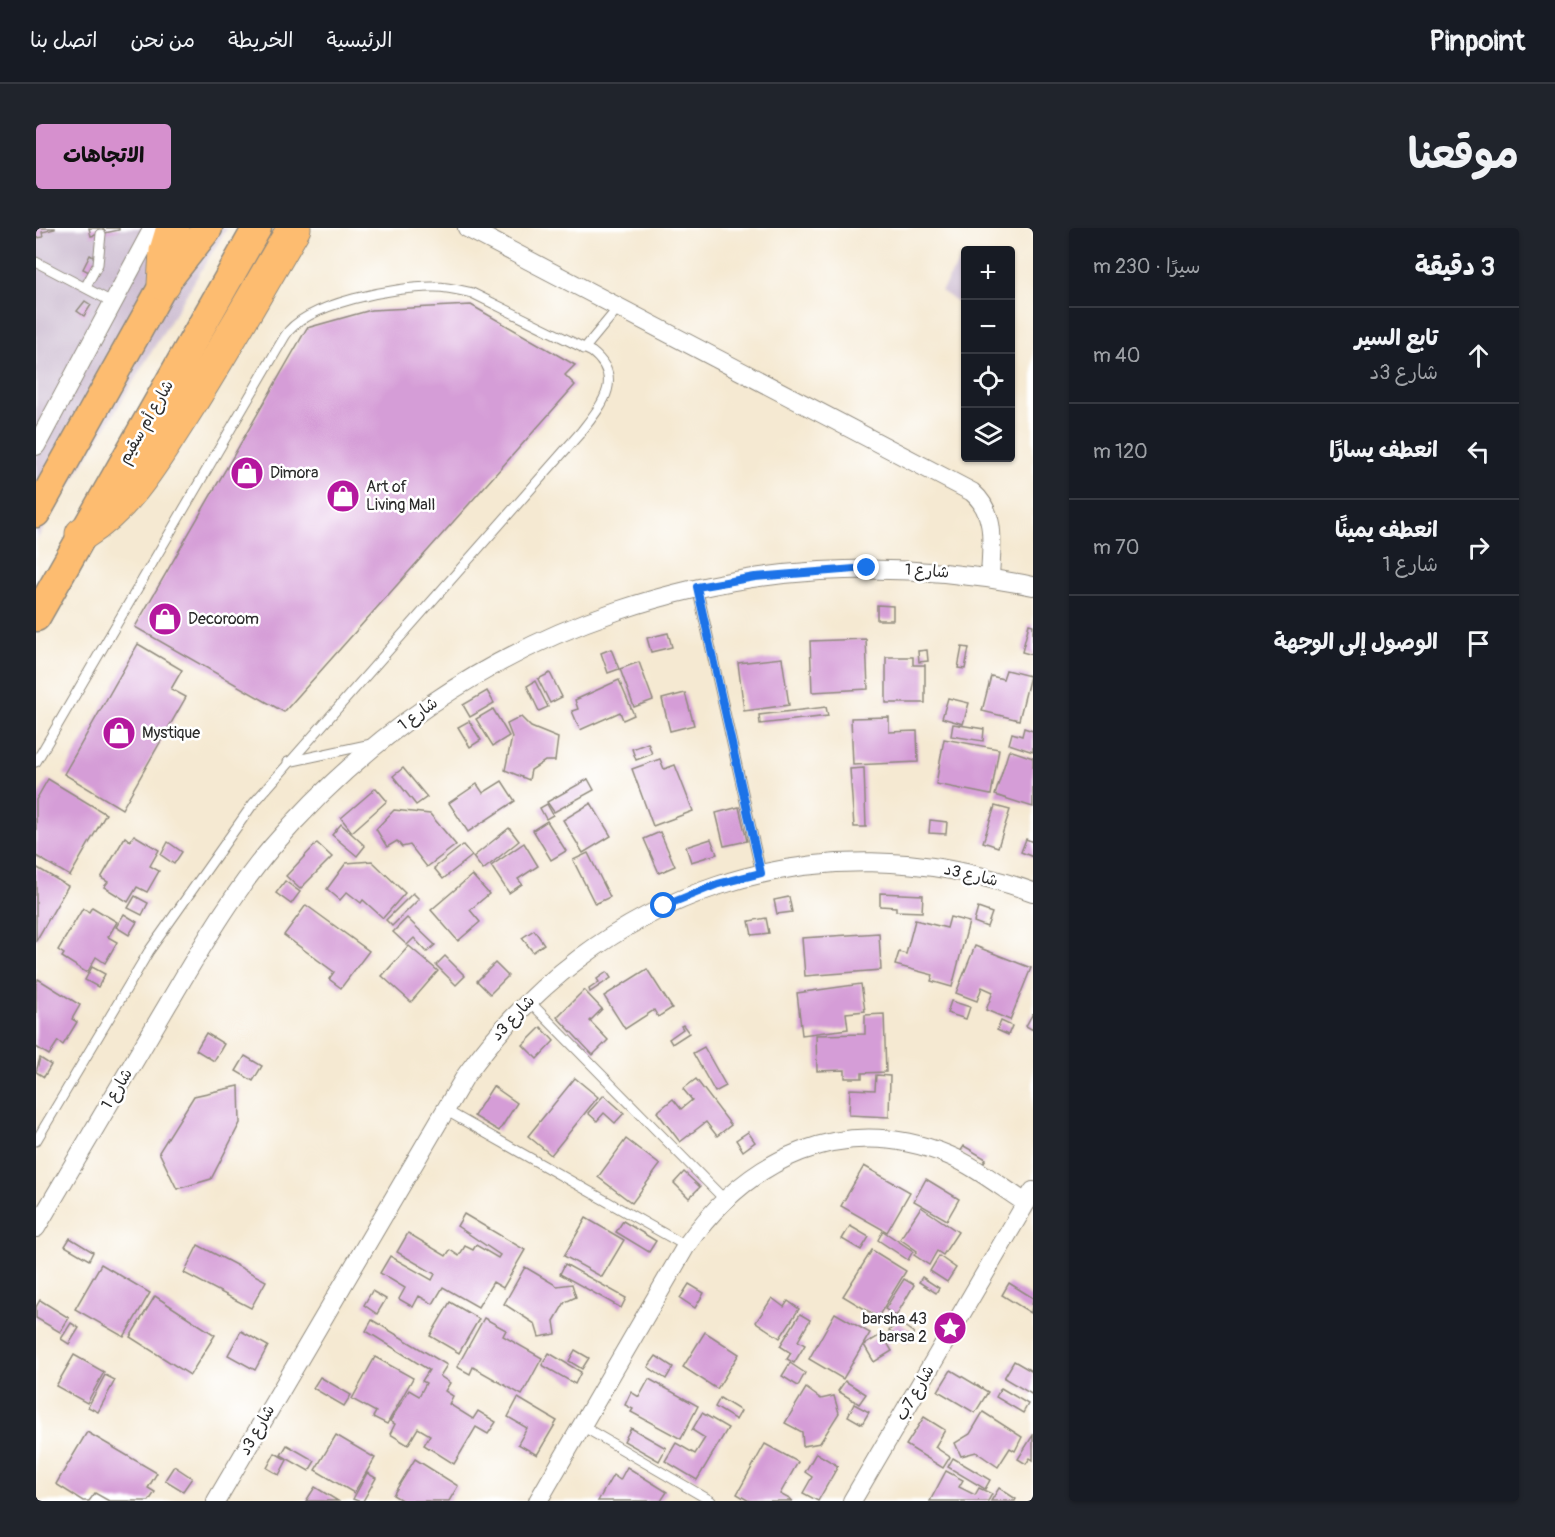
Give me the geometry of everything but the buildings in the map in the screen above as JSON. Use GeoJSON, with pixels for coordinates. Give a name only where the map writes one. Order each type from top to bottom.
{"type":"FeatureCollection","features":[{"type":"Feature","properties":{"kind":"highway"},"geometry":{"type":"LineString","coordinates":[[170,276],[166,250],[172,228]]}},
{"type":"Feature","properties":{"kind":"highway"},"geometry":{"type":"LineString","coordinates":[[170,276],[183,228]]}},
{"type":"Feature","properties":{"kind":"highway"},"geometry":{"type":"LineString","coordinates":[[82,534],[122,504],[142,477],[211,370],[294,228]]}},
{"type":"Feature","properties":{"kind":"main road"},"geometry":{"type":"LineString","coordinates":[[36,513],[170,276],[208,228]]}},
{"type":"Feature","properties":{"kind":"main road","name":"شارع أم سقيم"},"geometry":{"type":"LineString","coordinates":[[36,617],[256,228]]}},
{"type":"Feature","properties":{"kind":"street"},"geometry":{"type":"LineString","coordinates":[[36,446],[153,228]]}},
{"type":"Feature","properties":{"kind":"street"},"geometry":{"type":"LineString","coordinates":[[467,228],[972,492],[981,499],[991,519],[990,578]]}},
{"type":"Feature","properties":{"kind":"street","name":"شارع 1"},"geometry":{"type":"LineString","coordinates":[[36,1228],[235,896],[272,847],[305,811],[381,741],[468,680],[539,642],[613,612],[697,587],[755,577],[856,568],[930,570],[1033,586]]}},
{"type":"Feature","properties":{"kind":"street","name":"شارع 3د"},"geometry":{"type":"LineString","coordinates":[[216,1501],[445,1110],[483,1051],[528,1000],[588,950],[638,919],[691,894],[761,873],[833,863],[892,862],[950,869],[1033,892]]}},
{"type":"Feature","properties":{"kind":"street"},"geometry":{"type":"LineString","coordinates":[[538,1501],[686,1246],[724,1199],[757,1173],[802,1149],[823,1143],[866,1139],[909,1143],[951,1156],[1030,1197]]}},
{"type":"Feature","properties":{"kind":"street","name":"شارع 7ب"},"geometry":{"type":"LineString","coordinates":[[852,1501],[1030,1197]]}},
{"type":"Feature","properties":{"kind":"lane"},"geometry":{"type":"LineString","coordinates":[[86,286],[98,264],[101,234]]}},
{"type":"Feature","properties":{"kind":"lane"},"geometry":{"type":"LineString","coordinates":[[36,262],[86,286],[114,303]]}},
{"type":"Feature","properties":{"kind":"lane"},"geometry":{"type":"LineString","coordinates":[[36,762],[285,336],[299,320],[323,307],[390,292],[418,287],[445,288],[471,293],[598,357],[606,370],[608,387],[603,403],[581,432],[253,804],[177,907],[36,1141]]}},
{"type":"Feature","properties":{"kind":"lane"},"geometry":{"type":"LineString","coordinates":[[584,349],[618,308]]}},
{"type":"Feature","properties":{"kind":"lane"},"geometry":{"type":"LineString","coordinates":[[697,587],[761,873]]}},
{"type":"Feature","properties":{"kind":"lane"},"geometry":{"type":"LineString","coordinates":[[288,762],[381,741]]}},
{"type":"Feature","properties":{"kind":"lane"},"geometry":{"type":"LineString","coordinates":[[528,1000],[724,1199]]}},
{"type":"Feature","properties":{"kind":"lane"},"geometry":{"type":"LineString","coordinates":[[445,1110],[686,1246]]}},
{"type":"Feature","properties":{"kind":"lane"},"geometry":{"type":"LineString","coordinates":[[582,1426],[711,1501]]}},
{"type":"Feature","properties":{"kind":"shaded area"},"geometry":{"type":"Polygon","coordinates":[[[36,228],[227,228],[36,541],[36,228]]]}},
{"type":"Feature","properties":{"kind":"shaded area"},"geometry":{"type":"Polygon","coordinates":[[[961,259],[961,304],[941,291],[961,259]]]}},
{"type":"Feature","properties":{"kind":"place","name":"Dimora"},"geometry":{"type":"Point","coordinates":[247,473]}},
{"type":"Feature","properties":{"kind":"place","name":"Art of Living Mall"},"geometry":{"type":"Point","coordinates":[343,496]}},
{"type":"Feature","properties":{"kind":"place","name":"Decoroom"},"geometry":{"type":"Point","coordinates":[165,619]}},
{"type":"Feature","properties":{"kind":"place","name":"Mystique"},"geometry":{"type":"Point","coordinates":[119,733]}},
{"type":"Feature","properties":{"kind":"place","name":"barsha 43 barsa 2"},"geometry":{"type":"Point","coordinates":[950,1328]}},
{"type":"Feature","properties":{"kind":"route"},"geometry":{"type":"LineString","coordinates":[[664,906],[718,884],[761,873],[697,587],[755,577],[867,568]]}}]}
